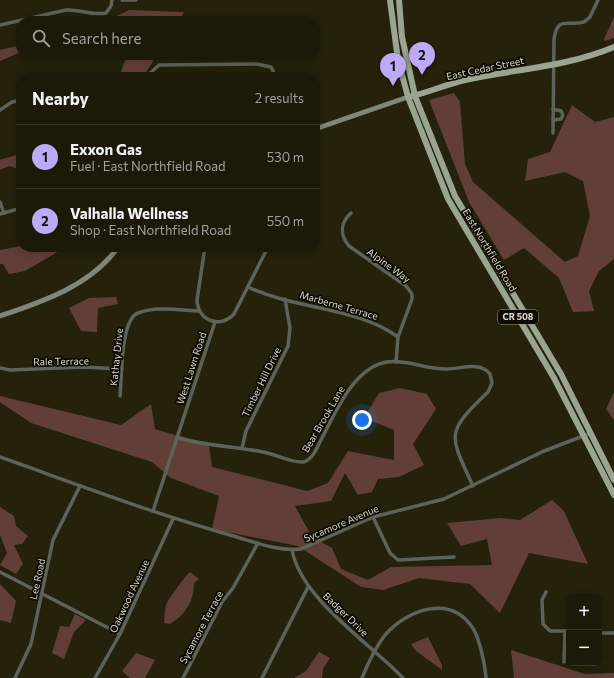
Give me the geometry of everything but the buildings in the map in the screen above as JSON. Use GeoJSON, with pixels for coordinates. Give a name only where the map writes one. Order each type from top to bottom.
{"type":"FeatureCollection","features":[{"type":"Feature","properties":{"kind":"main road","name":"East Northfield Road"},"geometry":{"type":"LineString","coordinates":[[390,0],[398,60],[408,97],[448,199],[554,378],[614,495]]}},
{"type":"Feature","properties":{"kind":"main road"},"geometry":{"type":"LineString","coordinates":[[395,0],[397,22],[401,25]]}},
{"type":"Feature","properties":{"kind":"main road","name":"East Northfield Road"},"geometry":{"type":"LineString","coordinates":[[399,0],[401,25],[415,96],[455,196],[561,374],[614,480]]}},
{"type":"Feature","properties":{"kind":"main road","name":"East Cedar Street"},"geometry":{"type":"LineString","coordinates":[[320,127],[408,97],[465,80],[595,55],[614,47]]}},
{"type":"Feature","properties":{"kind":"main road"},"geometry":{"type":"LineString","coordinates":[[455,211],[461,207]]}},
{"type":"Feature","properties":{"kind":"main road"},"geometry":{"type":"LineString","coordinates":[[0,316],[46,300],[70,287],[98,269],[110,259],[115,252]]}},
{"type":"Feature","properties":{"kind":"main road"},"geometry":{"type":"LineString","coordinates":[[487,267],[494,263]]}},
{"type":"Feature","properties":{"kind":"main road"},"geometry":{"type":"LineString","coordinates":[[522,323],[528,318]]}},
{"type":"Feature","properties":{"kind":"main road"},"geometry":{"type":"LineString","coordinates":[[554,378],[561,374]]}},
{"type":"Feature","properties":{"kind":"street"},"geometry":{"type":"LineString","coordinates":[[38,16],[66,10],[102,14],[109,10],[112,0]]}},
{"type":"Feature","properties":{"kind":"street"},"geometry":{"type":"LineString","coordinates":[[122,0],[136,0]]}},
{"type":"Feature","properties":{"kind":"street"},"geometry":{"type":"LineString","coordinates":[[553,132],[554,39],[556,28],[560,24],[584,22],[590,17],[598,0]]}},
{"type":"Feature","properties":{"kind":"street"},"geometry":{"type":"LineString","coordinates":[[0,24],[16,21]]}},
{"type":"Feature","properties":{"kind":"street"},"geometry":{"type":"LineString","coordinates":[[151,72],[159,65],[257,64],[271,67],[274,72]]}},
{"type":"Feature","properties":{"kind":"street"},"geometry":{"type":"LineString","coordinates":[[0,110],[16,101]]}},
{"type":"Feature","properties":{"kind":"street"},"geometry":{"type":"LineString","coordinates":[[553,109],[561,111],[563,115],[561,119],[553,120]]}},
{"type":"Feature","properties":{"kind":"street"},"geometry":{"type":"LineString","coordinates":[[0,202],[2,214],[16,210]]}},
{"type":"Feature","properties":{"kind":"street","name":"Alpine Way"},"geometry":{"type":"LineString","coordinates":[[351,214],[346,218],[343,225],[342,230],[345,242],[406,286],[412,294],[412,299],[398,337]]}},
{"type":"Feature","properties":{"kind":"street"},"geometry":{"type":"LineString","coordinates":[[204,252],[197,300],[199,311],[207,319],[215,322]]}},
{"type":"Feature","properties":{"kind":"street","name":"West Lawn Road"},"geometry":{"type":"LineString","coordinates":[[153,511],[215,322],[228,320],[234,314],[266,252]]}},
{"type":"Feature","properties":{"kind":"street","name":"Marberne Terrace"},"geometry":{"type":"LineString","coordinates":[[248,287],[267,295],[375,322],[398,337]]}},
{"type":"Feature","properties":{"kind":"street","name":"Timber Hill Drive"},"geometry":{"type":"LineString","coordinates":[[242,448],[246,431],[288,346],[290,328],[285,299]]}},
{"type":"Feature","properties":{"kind":"street","name":"Kathay Drive"},"geometry":{"type":"LineString","coordinates":[[120,396],[125,335],[131,317],[137,313],[154,310],[199,311]]}},
{"type":"Feature","properties":{"kind":"street"},"geometry":{"type":"LineString","coordinates":[[396,362],[398,337]]}},
{"type":"Feature","properties":{"kind":"street","name":"Bear Brook Lane"},"geometry":{"type":"LineString","coordinates":[[177,437],[205,445],[242,448],[295,461],[307,460],[314,454],[342,399],[355,382],[379,364],[396,362],[439,370],[479,367],[490,374],[492,380],[490,389],[460,420],[455,433],[456,450],[473,486]]}},
{"type":"Feature","properties":{"kind":"street","name":"Rale Terrace"},"geometry":{"type":"LineString","coordinates":[[0,368],[10,370],[83,367],[122,369]]}},
{"type":"Feature","properties":{"kind":"street","name":"Sycamore Avenue"},"geometry":{"type":"LineString","coordinates":[[0,458],[173,519],[258,543],[292,550],[301,550],[373,517],[444,499],[544,451],[591,433]]}},
{"type":"Feature","properties":{"kind":"street","name":"Lee Road"},"geometry":{"type":"LineString","coordinates":[[15,678],[31,644],[53,540],[80,486]]}},
{"type":"Feature","properties":{"kind":"street"},"geometry":{"type":"LineString","coordinates":[[373,517],[390,553],[398,560],[454,557]]}},
{"type":"Feature","properties":{"kind":"street","name":"Oakwood Avenue"},"geometry":{"type":"LineString","coordinates":[[95,678],[120,634],[173,519]]}},
{"type":"Feature","properties":{"kind":"street","name":"Sycamore Terrace"},"geometry":{"type":"LineString","coordinates":[[183,678],[222,602],[233,588],[258,543]]}},
{"type":"Feature","properties":{"kind":"street","name":"Badger Drive"},"geometry":{"type":"LineString","coordinates":[[292,550],[296,566],[308,587],[403,678]]}},
{"type":"Feature","properties":{"kind":"street"},"geometry":{"type":"LineString","coordinates":[[0,572],[120,634]]}},
{"type":"Feature","properties":{"kind":"street"},"geometry":{"type":"LineString","coordinates":[[262,678],[308,587]]}},
{"type":"Feature","properties":{"kind":"street"},"geometry":{"type":"LineString","coordinates":[[546,592],[542,600],[543,624],[550,631],[566,631]]}},
{"type":"Feature","properties":{"kind":"street"},"geometry":{"type":"LineString","coordinates":[[362,678],[374,651],[386,635],[409,615],[425,609],[445,609],[462,617],[475,632],[486,678]]}},
{"type":"Feature","properties":{"kind":"street"},"geometry":{"type":"LineString","coordinates":[[602,633],[614,633]]}},
{"type":"Feature","properties":{"kind":"street"},"geometry":{"type":"LineString","coordinates":[[564,662],[566,641]]}},
{"type":"Feature","properties":{"kind":"shaded area"},"geometry":{"type":"Polygon","coordinates":[[[129,10],[184,12],[182,16],[116,16],[129,10]]]}},
{"type":"Feature","properties":{"kind":"shaded area"},"geometry":{"type":"Polygon","coordinates":[[[614,17],[614,38],[605,41],[604,39],[614,17]]]}},
{"type":"Feature","properties":{"kind":"shaded area"},"geometry":{"type":"Polygon","coordinates":[[[16,46],[16,54],[0,61],[0,50],[16,46]]]}},
{"type":"Feature","properties":{"kind":"shaded area"},"geometry":{"type":"Polygon","coordinates":[[[125,60],[154,60],[146,72],[121,72],[125,60]]]}},
{"type":"Feature","properties":{"kind":"shaded area"},"geometry":{"type":"Polygon","coordinates":[[[454,93],[460,102],[465,164],[473,182],[565,262],[578,256],[590,216],[583,181],[565,172],[525,181],[528,159],[550,152],[572,105],[595,122],[614,117],[614,259],[599,271],[589,291],[594,311],[573,312],[559,278],[524,248],[504,260],[469,202],[429,100],[454,93]]]}},
{"type":"Feature","properties":{"kind":"shaded area"},"geometry":{"type":"Polygon","coordinates":[[[16,155],[16,168],[9,166],[0,170],[0,160],[16,155]]]}},
{"type":"Feature","properties":{"kind":"shaded area"},"geometry":{"type":"Polygon","coordinates":[[[16,247],[16,252],[57,252],[25,271],[9,274],[3,264],[0,264],[0,250],[16,247]]]}},
{"type":"Feature","properties":{"kind":"shaded area"},"geometry":{"type":"Polygon","coordinates":[[[116,297],[118,304],[98,308],[97,332],[81,331],[69,308],[89,298],[116,297]]]}},
{"type":"Feature","properties":{"kind":"shaded area"},"geometry":{"type":"Polygon","coordinates":[[[400,388],[427,394],[436,409],[413,444],[424,465],[399,477],[378,479],[372,492],[358,495],[345,473],[331,501],[295,506],[312,537],[332,548],[341,569],[368,580],[391,567],[492,565],[487,539],[461,546],[447,523],[500,518],[520,520],[552,500],[564,511],[588,564],[529,553],[500,613],[470,584],[419,578],[383,590],[361,587],[298,546],[212,529],[219,496],[171,478],[152,462],[31,423],[0,402],[0,396],[121,425],[151,404],[155,429],[209,445],[212,467],[307,491],[328,483],[348,451],[394,460],[394,430],[364,418],[379,393],[400,388]]]}},
{"type":"Feature","properties":{"kind":"shaded area"},"geometry":{"type":"Polygon","coordinates":[[[614,392],[614,420],[606,409],[614,392]]]}},
{"type":"Feature","properties":{"kind":"shaded area"},"geometry":{"type":"Polygon","coordinates":[[[0,507],[14,516],[16,526],[28,536],[22,544],[14,545],[23,564],[16,574],[0,565],[7,553],[0,535],[0,507]]]}},
{"type":"Feature","properties":{"kind":"shaded area"},"geometry":{"type":"Polygon","coordinates":[[[190,572],[199,579],[194,583],[191,601],[185,611],[176,620],[170,624],[164,623],[167,603],[190,572]]]}},
{"type":"Feature","properties":{"kind":"shaded area"},"geometry":{"type":"Polygon","coordinates":[[[0,584],[16,601],[11,623],[0,620],[0,584]]]}},
{"type":"Feature","properties":{"kind":"shaded area"},"geometry":{"type":"Polygon","coordinates":[[[75,614],[86,620],[74,632],[64,659],[52,653],[60,626],[69,627],[75,614]]]}},
{"type":"Feature","properties":{"kind":"shaded area"},"geometry":{"type":"Polygon","coordinates":[[[428,637],[442,665],[442,670],[416,651],[411,644],[428,637]]]}},
{"type":"Feature","properties":{"kind":"shaded area"},"geometry":{"type":"Polygon","coordinates":[[[511,650],[585,674],[614,673],[614,678],[514,678],[511,650]]]}},
{"type":"Feature","properties":{"kind":"shaded area"},"geometry":{"type":"Polygon","coordinates":[[[319,652],[330,658],[323,669],[322,678],[294,678],[306,671],[319,652]]]}},
{"type":"Feature","properties":{"kind":"shaded area"},"geometry":{"type":"Polygon","coordinates":[[[136,653],[155,660],[145,678],[130,678],[122,671],[136,653]]]}},
{"type":"Feature","properties":{"kind":"place","name":"Valhalla Wellness"},"geometry":{"type":"Point","coordinates":[422,75]}},
{"type":"Feature","properties":{"kind":"place","name":"Exxon Gas"},"geometry":{"type":"Point","coordinates":[393,86]}}]}
